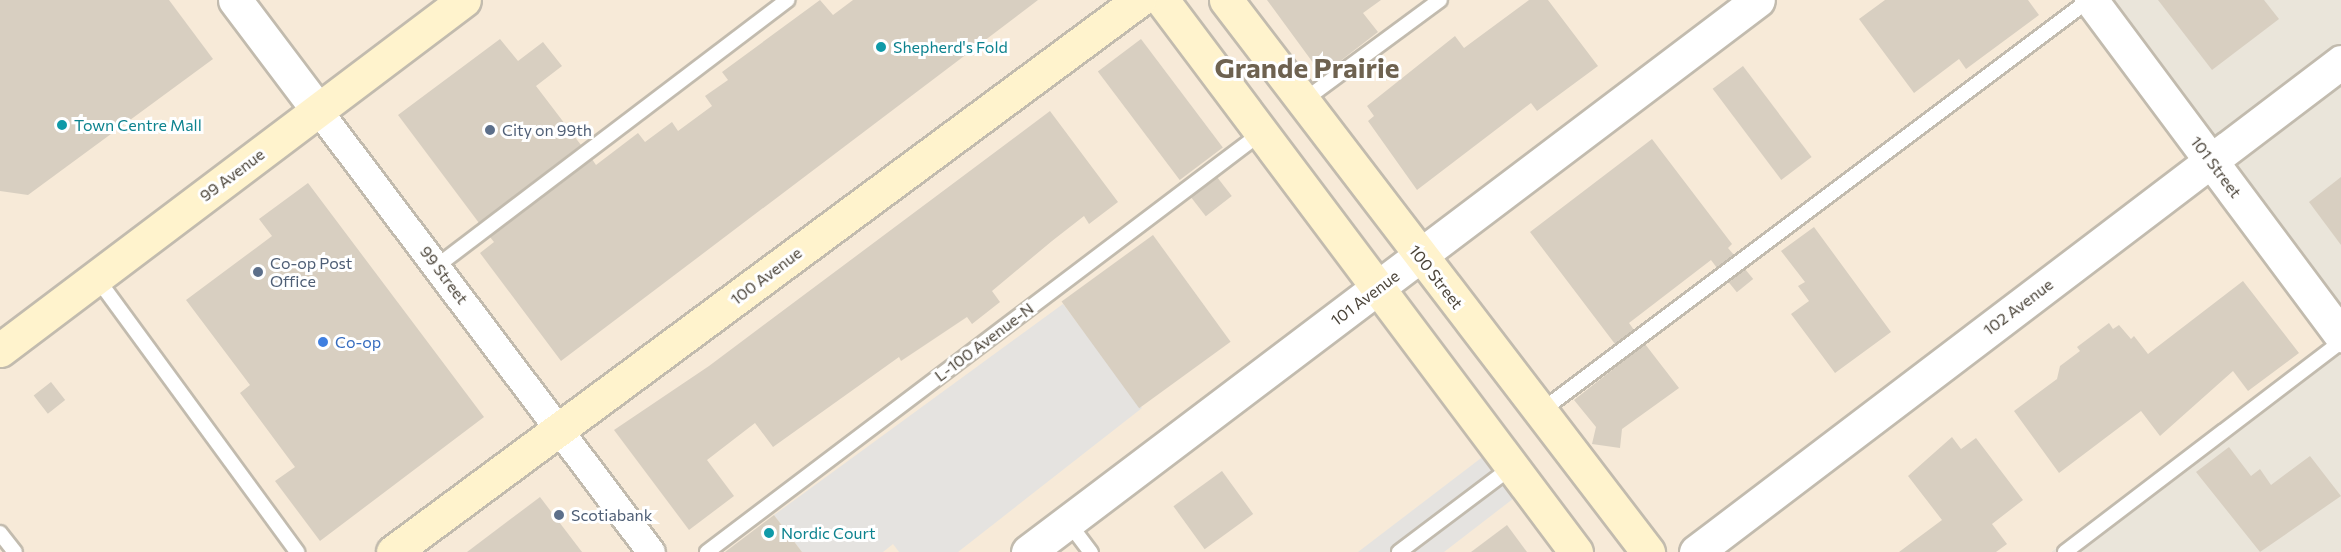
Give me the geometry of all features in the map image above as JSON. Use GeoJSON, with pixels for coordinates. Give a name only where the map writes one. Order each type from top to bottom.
{"type":"FeatureCollection","features":[{"type":"Feature","properties":{"kind":"main road","name":"99 Avenue"},"geometry":{"type":"LineString","coordinates":[[0,350],[464,0]]}},
{"type":"Feature","properties":{"kind":"main road","name":"100 Avenue"},"geometry":{"type":"LineString","coordinates":[[393,552],[1139,0]]}},
{"type":"Feature","properties":{"kind":"main road"},"geometry":{"type":"LineString","coordinates":[[1162,0],[1576,552]]}},
{"type":"Feature","properties":{"kind":"main road","name":"100 Street"},"geometry":{"type":"LineString","coordinates":[[1226,0],[1648,552]]}},
{"type":"Feature","properties":{"kind":"street","name":"99 Street"},"geometry":{"type":"LineString","coordinates":[[235,0],[651,552]]}},
{"type":"Feature","properties":{"kind":"street","name":"101 Avenue"},"geometry":{"type":"LineString","coordinates":[[1028,552],[1758,0]]}},
{"type":"Feature","properties":{"kind":"street","name":"101 Street"},"geometry":{"type":"LineString","coordinates":[[2090,0],[2341,335]]}},
{"type":"Feature","properties":{"kind":"street","name":"102 Avenue"},"geometry":{"type":"LineString","coordinates":[[1696,552],[2341,62]]}},
{"type":"Feature","properties":{"kind":"lane"},"geometry":{"type":"LineString","coordinates":[[437,266],[787,0]]}},
{"type":"Feature","properties":{"kind":"lane"},"geometry":{"type":"LineString","coordinates":[[1303,101],[1440,0]]}},
{"type":"Feature","properties":{"kind":"lane"},"geometry":{"type":"LineString","coordinates":[[1540,412],[2090,0]]}},
{"type":"Feature","properties":{"kind":"lane","name":"L-100 Avenue-N"},"geometry":{"type":"LineString","coordinates":[[707,552],[1261,133]]}},
{"type":"Feature","properties":{"kind":"lane"},"geometry":{"type":"LineString","coordinates":[[96,277],[297,552]]}},
{"type":"Feature","properties":{"kind":"lane"},"geometry":{"type":"LineString","coordinates":[[2065,552],[2341,342]]}},
{"type":"Feature","properties":{"kind":"lane"},"geometry":{"type":"LineString","coordinates":[[1399,552],[1512,467]]}},
{"type":"Feature","properties":{"kind":"lane"},"geometry":{"type":"LineString","coordinates":[[1068,522],[1091,552]]}},
{"type":"Feature","properties":{"kind":"lane"},"geometry":{"type":"LineString","coordinates":[[0,532],[15,552]]}},
{"type":"Feature","properties":{"kind":"shaded area"},"geometry":{"type":"Polygon","coordinates":[[[0,0],[2091,0],[2341,342],[2051,552],[0,552],[0,0]]]}},
{"type":"Feature","properties":{"kind":"shaded area"},"geometry":{"type":"Polygon","coordinates":[[[2091,0],[2341,0],[2341,335],[2091,0]]]}},
{"type":"Feature","properties":{"kind":"shaded area"},"geometry":{"type":"Polygon","coordinates":[[[1063,304],[1142,408],[958,552],[899,552],[893,544],[883,552],[802,552],[774,515],[1063,304]]]}},
{"type":"Feature","properties":{"kind":"shaded area"},"geometry":{"type":"Polygon","coordinates":[[[2341,342],[2341,552],[2051,552],[2341,342]]]}},
{"type":"Feature","properties":{"kind":"shaded area"},"geometry":{"type":"Polygon","coordinates":[[[1489,452],[1518,495],[1444,552],[1358,552],[1489,452]]]}},
{"type":"Feature","properties":{"kind":"building","name":"Town Centre Mall"},"geometry":{"type":"Polygon","coordinates":[[[0,0],[169,0],[213,59],[28,195],[0,191],[0,0]]]}},
{"type":"Feature","properties":{"kind":"building"},"geometry":{"type":"Polygon","coordinates":[[[820,0],[833,15],[853,0],[1038,0],[561,361],[480,253],[494,242],[490,237],[592,159],[596,165],[638,133],[645,142],[672,122],[678,131],[712,106],[705,96],[728,80],[722,72],[820,0]]]}},
{"type":"Feature","properties":{"kind":"building"},"geometry":{"type":"Polygon","coordinates":[[[1267,0],[1381,0],[1363,13],[1378,32],[1322,75],[1267,0]]]}},
{"type":"Feature","properties":{"kind":"building"},"geometry":{"type":"Polygon","coordinates":[[[1529,0],[1548,0],[1598,66],[1537,111],[1531,103],[1417,190],[1368,121],[1374,116],[1367,106],[1455,36],[1464,48],[1529,0]]]}},
{"type":"Feature","properties":{"kind":"building"},"geometry":{"type":"Polygon","coordinates":[[[1885,0],[2028,0],[2039,15],[1966,69],[1959,59],[1914,93],[1859,19],[1885,0]]]}},
{"type":"Feature","properties":{"kind":"building"},"geometry":{"type":"Polygon","coordinates":[[[2158,0],[2264,0],[2279,19],[2212,70],[2158,0]]]}},
{"type":"Feature","properties":{"kind":"building","name":"City on 99th"},"geometry":{"type":"Polygon","coordinates":[[[500,39],[518,61],[543,42],[562,66],[536,86],[581,145],[479,223],[398,115],[500,39]]]}},
{"type":"Feature","properties":{"kind":"building"},"geometry":{"type":"Polygon","coordinates":[[[1141,39],[1223,148],[1180,180],[1098,71],[1141,39]]]}},
{"type":"Feature","properties":{"kind":"building"},"geometry":{"type":"Polygon","coordinates":[[[1743,66],[1812,157],[1781,180],[1713,89],[1743,66]]]}},
{"type":"Feature","properties":{"kind":"building"},"geometry":{"type":"Polygon","coordinates":[[[1050,111],[1118,202],[1089,224],[1084,216],[992,291],[1000,302],[972,324],[967,317],[901,361],[899,357],[773,447],[755,423],[707,460],[734,496],[689,530],[614,430],[709,366],[1050,111]]]}},
{"type":"Feature","properties":{"kind":"building"},"geometry":{"type":"Polygon","coordinates":[[[1652,139],[1732,244],[1728,248],[1734,255],[1717,268],[1711,260],[1629,323],[1634,330],[1615,344],[1530,232],[1652,139]]]}},
{"type":"Feature","properties":{"kind":"building"},"geometry":{"type":"Polygon","coordinates":[[[1217,177],[1232,196],[1206,216],[1191,197],[1217,177]]]}},
{"type":"Feature","properties":{"kind":"building"},"geometry":{"type":"Polygon","coordinates":[[[2341,177],[2341,245],[2309,202],[2341,177]]]}},
{"type":"Feature","properties":{"kind":"building","name":"Co-op"},"geometry":{"type":"Polygon","coordinates":[[[308,183],[484,417],[320,541],[275,481],[295,467],[240,393],[250,385],[186,300],[272,236],[259,219],[308,183]]]}},
{"type":"Feature","properties":{"kind":"building"},"geometry":{"type":"Polygon","coordinates":[[[1814,227],[1891,332],[1835,373],[1791,314],[1809,301],[1798,286],[1805,282],[1781,251],[1814,227]]]}},
{"type":"Feature","properties":{"kind":"building"},"geometry":{"type":"Polygon","coordinates":[[[1153,235],[1231,342],[1139,408],[1062,301],[1153,235]]]}},
{"type":"Feature","properties":{"kind":"building"},"geometry":{"type":"Polygon","coordinates":[[[1745,269],[1753,279],[1737,292],[1729,282],[1745,269]]]}},
{"type":"Feature","properties":{"kind":"building"},"geometry":{"type":"Polygon","coordinates":[[[2243,281],[2299,353],[2248,391],[2233,371],[2160,436],[2141,411],[2059,473],[2014,411],[2057,379],[2060,366],[2080,351],[2077,347],[2109,323],[2113,329],[2119,325],[2131,339],[2134,336],[2148,354],[2243,281]]]}},
{"type":"Feature","properties":{"kind":"building"},"geometry":{"type":"Polygon","coordinates":[[[1645,344],[1679,388],[1622,429],[1620,448],[1592,444],[1596,427],[1574,400],[1645,344]]]}},
{"type":"Feature","properties":{"kind":"building"},"geometry":{"type":"Polygon","coordinates":[[[51,382],[65,400],[48,414],[34,396],[51,382]]]}},
{"type":"Feature","properties":{"kind":"building"},"geometry":{"type":"Polygon","coordinates":[[[1952,437],[1961,449],[1976,438],[2023,500],[1992,524],[2007,544],[1996,552],[1899,552],[1942,520],[1908,476],[1952,437]]]}},
{"type":"Feature","properties":{"kind":"building"},"geometry":{"type":"Polygon","coordinates":[[[2229,447],[2251,476],[2260,469],[2271,485],[2310,456],[2341,496],[2260,552],[2196,472],[2229,447]]]}},
{"type":"Feature","properties":{"kind":"building"},"geometry":{"type":"Polygon","coordinates":[[[1222,471],[1253,514],[1205,549],[1173,506],[1222,471]]]}},
{"type":"Feature","properties":{"kind":"building"},"geometry":{"type":"Polygon","coordinates":[[[540,497],[582,552],[467,552],[540,497]]]}},
{"type":"Feature","properties":{"kind":"building","name":"Nordic Court"},"geometry":{"type":"Polygon","coordinates":[[[774,515],[802,552],[725,552],[774,515]]]}},
{"type":"Feature","properties":{"kind":"building"},"geometry":{"type":"Polygon","coordinates":[[[1507,525],[1527,552],[1471,552],[1507,525]]]}},
{"type":"Feature","properties":{"kind":"place","name":"Shepherd's Fold"},"geometry":{"type":"Point","coordinates":[881,47]}},
{"type":"Feature","properties":{"kind":"place","name":"Town Centre Mall"},"geometry":{"type":"Point","coordinates":[62,125]}},
{"type":"Feature","properties":{"kind":"place","name":"City on 99th"},"geometry":{"type":"Point","coordinates":[490,130]}},
{"type":"Feature","properties":{"kind":"place","name":"Co-op Post Office"},"geometry":{"type":"Point","coordinates":[258,272]}},
{"type":"Feature","properties":{"kind":"place","name":"Co-op"},"geometry":{"type":"Point","coordinates":[323,342]}},
{"type":"Feature","properties":{"kind":"place","name":"Scotiabank"},"geometry":{"type":"Point","coordinates":[559,515]}},
{"type":"Feature","properties":{"kind":"place","name":"Nordic Court"},"geometry":{"type":"Point","coordinates":[769,533]}},
{"type":"Feature","properties":{"kind":"district","name":"Grande Prairie"},"geometry":{"type":"Point","coordinates":[1307,67]}}]}
